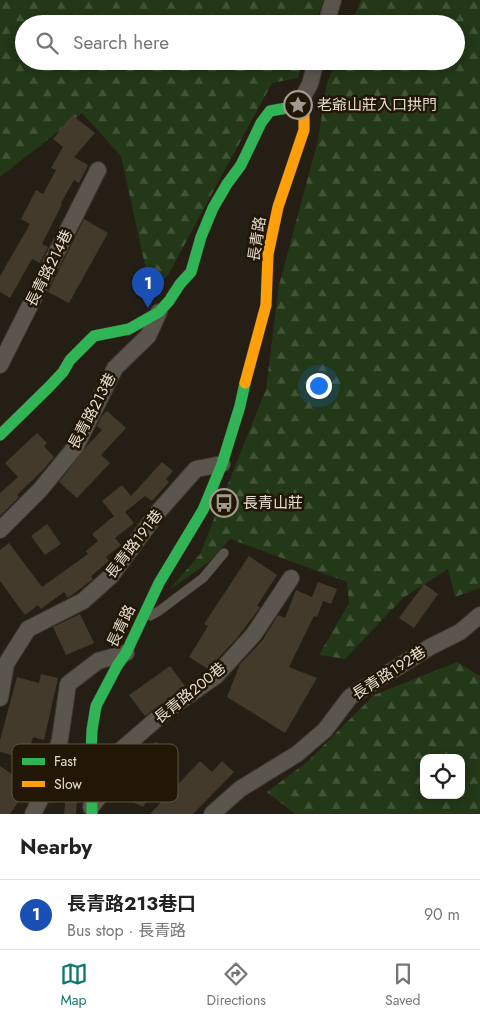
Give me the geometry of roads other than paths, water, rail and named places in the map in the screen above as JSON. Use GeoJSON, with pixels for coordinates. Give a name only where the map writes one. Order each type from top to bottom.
{"type":"FeatureCollection","features":[{"type":"Feature","properties":{"kind":"street"},"geometry":{"type":"LineString","coordinates":[[329,15],[333,0]]}},
{"type":"Feature","properties":{"kind":"street"},"geometry":{"type":"LineString","coordinates":[[0,435],[49,388],[63,372],[70,360],[94,336],[129,329],[159,312],[169,301],[180,284],[191,272],[201,237],[214,208],[227,184],[241,165],[261,123],[270,111],[298,106],[310,84],[314,70]]}},
{"type":"Feature","properties":{"kind":"street","name":"長青路"},"geometry":{"type":"LineString","coordinates":[[92,744],[96,706],[110,678],[126,653],[159,583],[203,510],[222,464],[240,406],[249,364],[266,305],[268,254],[278,207],[304,130],[306,119],[304,110],[298,106]]}},
{"type":"Feature","properties":{"kind":"street","name":"長青路214巷"},"geometry":{"type":"LineString","coordinates":[[0,365],[98,170]]}},
{"type":"Feature","properties":{"kind":"street","name":"長青路213巷"},"geometry":{"type":"LineString","coordinates":[[0,530],[40,490],[76,446],[115,368],[148,336],[159,312]]}},
{"type":"Feature","properties":{"kind":"street","name":"長青路191巷"},"geometry":{"type":"LineString","coordinates":[[0,698],[6,664],[28,629],[83,601],[111,576],[158,512],[196,469],[222,464]]}},
{"type":"Feature","properties":{"kind":"street","name":"長青路200巷"},"geometry":{"type":"LineString","coordinates":[[128,744],[166,712],[216,676],[254,634],[291,578]]}},
{"type":"Feature","properties":{"kind":"street","name":"長青路192巷"},"geometry":{"type":"LineString","coordinates":[[212,814],[240,789],[297,754],[325,730],[350,697],[430,647],[460,632],[480,615]]}},
{"type":"Feature","properties":{"kind":"street"},"geometry":{"type":"LineString","coordinates":[[59,744],[68,684],[98,661],[126,653]]}},
{"type":"Feature","properties":{"kind":"street"},"geometry":{"type":"LineString","coordinates":[[33,814],[39,802]]}},
{"type":"Feature","properties":{"kind":"lane"},"geometry":{"type":"LineString","coordinates":[[141,620],[159,611],[203,578],[224,553]]}},
{"type":"Feature","properties":{"kind":"place","name":"老爺山莊入口拱門"},"geometry":{"type":"Point","coordinates":[298,105]}},
{"type":"Feature","properties":{"kind":"place","name":"長青路213巷口"},"geometry":{"type":"Point","coordinates":[148,308]}},
{"type":"Feature","properties":{"kind":"place","name":"長青山莊"},"geometry":{"type":"Point","coordinates":[224,503]}}]}
